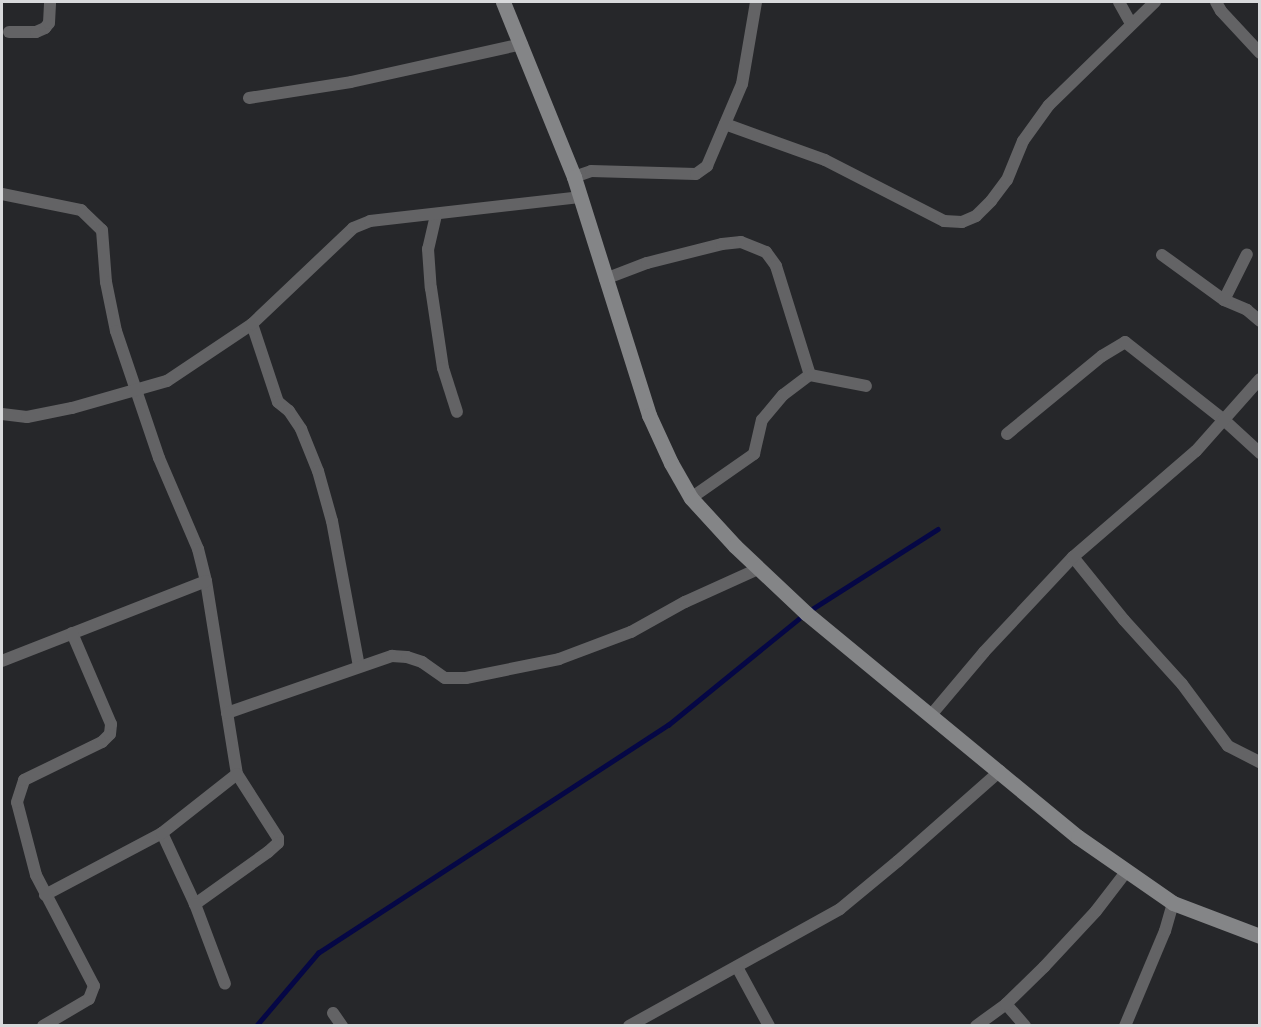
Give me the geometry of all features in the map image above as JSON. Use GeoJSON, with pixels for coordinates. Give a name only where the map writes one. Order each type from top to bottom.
{"type":"FeatureCollection","features":[{"type":"Feature","properties":{"kind":"main road"},"geometry":{"type":"LineString","coordinates":[[503,2],[522,44],[574,177],[649,415],[670,463],[691,498],[758,568],[806,613],[1078,837],[1173,903],[1260,936]]}},
{"type":"Feature","properties":{"kind":"street"},"geometry":{"type":"LineString","coordinates":[[9,32],[36,32],[45,28],[50,23],[50,2]]}},
{"type":"Feature","properties":{"kind":"street"},"geometry":{"type":"LineString","coordinates":[[574,177],[591,171],[696,174],[707,166],[742,84],[756,2]]}},
{"type":"Feature","properties":{"kind":"street"},"geometry":{"type":"LineString","coordinates":[[1119,2],[1131,24]]}},
{"type":"Feature","properties":{"kind":"street"},"geometry":{"type":"LineString","coordinates":[[725,124],[825,160],[944,221],[962,222],[976,216],[991,201],[1006,180],[1023,141],[1049,105],[1155,2]]}},
{"type":"Feature","properties":{"kind":"street"},"geometry":{"type":"LineString","coordinates":[[1216,2],[1221,11],[1260,53]]}},
{"type":"Feature","properties":{"kind":"street"},"geometry":{"type":"LineString","coordinates":[[249,98],[351,82],[522,44]]}},
{"type":"Feature","properties":{"kind":"street"},"geometry":{"type":"LineString","coordinates":[[2,194],[81,210],[102,230],[106,282],[116,331],[159,458],[198,549],[206,581],[237,774],[274,828],[279,843],[195,903]]}},
{"type":"Feature","properties":{"kind":"street"},"geometry":{"type":"LineString","coordinates":[[2,414],[27,417],[72,408],[167,381],[252,324],[354,228],[370,221],[580,197]]}},
{"type":"Feature","properties":{"kind":"street"},"geometry":{"type":"LineString","coordinates":[[436,215],[428,249],[431,288],[443,368],[457,412]]}},
{"type":"Feature","properties":{"kind":"street"},"geometry":{"type":"LineString","coordinates":[[605,279],[647,263],[722,244],[741,242],[766,252],[776,266],[810,375]]}},
{"type":"Feature","properties":{"kind":"street"},"geometry":{"type":"LineString","coordinates":[[1224,300],[1247,254]]}},
{"type":"Feature","properties":{"kind":"street"},"geometry":{"type":"LineString","coordinates":[[1162,255],[1224,300],[1247,310],[1260,321]]}},
{"type":"Feature","properties":{"kind":"street"},"geometry":{"type":"LineString","coordinates":[[252,324],[278,402],[289,411],[302,429],[318,471],[332,521],[359,667]]}},
{"type":"Feature","properties":{"kind":"street"},"geometry":{"type":"LineString","coordinates":[[1007,434],[1102,356],[1125,342],[1224,420],[1260,453]]}},
{"type":"Feature","properties":{"kind":"street"},"geometry":{"type":"LineString","coordinates":[[691,498],[754,454],[762,420],[783,395],[810,375],[866,386]]}},
{"type":"Feature","properties":{"kind":"street"},"geometry":{"type":"LineString","coordinates":[[931,715],[984,652],[1073,557],[1196,451],[1260,379]]}},
{"type":"Feature","properties":{"kind":"street"},"geometry":{"type":"LineString","coordinates":[[1073,557],[1124,620],[1182,684],[1228,746],[1260,762]]}},
{"type":"Feature","properties":{"kind":"street"},"geometry":{"type":"LineString","coordinates":[[227,713],[392,656],[407,657],[422,662],[445,678],[466,678],[559,659],[631,632],[685,602],[758,568]]}},
{"type":"Feature","properties":{"kind":"street"},"geometry":{"type":"LineString","coordinates":[[2,661],[206,581]]}},
{"type":"Feature","properties":{"kind":"street"},"geometry":{"type":"LineString","coordinates":[[44,1026],[89,999],[94,986],[36,875],[17,802],[19,788],[24,780],[102,742],[110,735],[111,724],[72,633]]}},
{"type":"Feature","properties":{"kind":"street"},"geometry":{"type":"LineString","coordinates":[[629,1026],[840,909],[1000,771]]}},
{"type":"Feature","properties":{"kind":"street"},"geometry":{"type":"LineString","coordinates":[[45,896],[162,833],[237,774]]}},
{"type":"Feature","properties":{"kind":"street"},"geometry":{"type":"LineString","coordinates":[[162,833],[195,903],[225,984]]}},
{"type":"Feature","properties":{"kind":"street"},"geometry":{"type":"LineString","coordinates":[[976,1026],[1006,1004],[1096,911],[1126,872]]}},
{"type":"Feature","properties":{"kind":"street"},"geometry":{"type":"LineString","coordinates":[[1125,1026],[1165,931],[1173,903]]}},
{"type":"Feature","properties":{"kind":"street"},"geometry":{"type":"LineString","coordinates":[[737,967],[769,1026]]}},
{"type":"Feature","properties":{"kind":"street"},"geometry":{"type":"LineString","coordinates":[[1006,1004],[1024,1026]]}},
{"type":"Feature","properties":{"kind":"street"},"geometry":{"type":"LineString","coordinates":[[333,1013],[342,1026]]}},
{"type":"Feature","properties":{"kind":"waterway"},"geometry":{"type":"LineString","coordinates":[[256,1026],[318,953],[668,725],[806,613],[938,529]]}}]}
